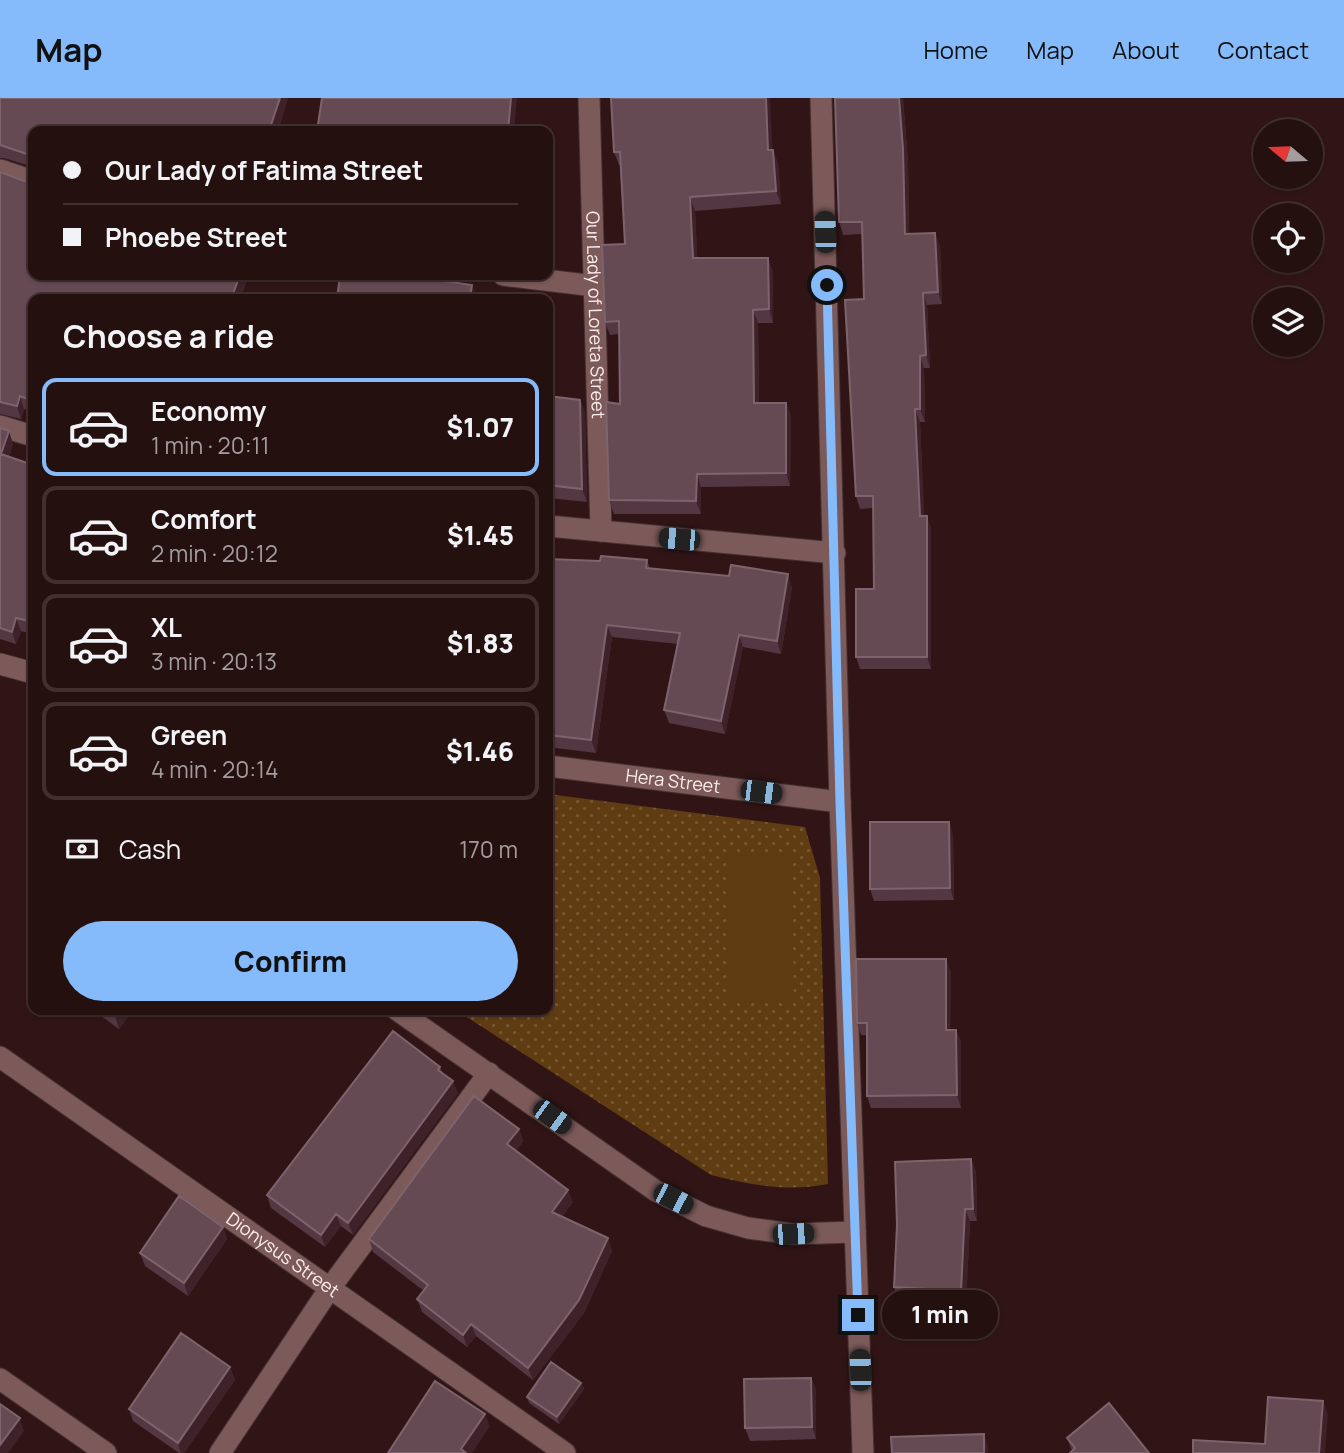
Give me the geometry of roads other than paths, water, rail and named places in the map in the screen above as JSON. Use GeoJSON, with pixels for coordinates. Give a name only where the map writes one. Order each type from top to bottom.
{"type":"FeatureCollection","features":[{"type":"Feature","properties":{"kind":"street","name":"Our Lady of Loreta Street"},"geometry":{"type":"LineString","coordinates":[[589,98],[601,531]]}},
{"type":"Feature","properties":{"kind":"street"},"geometry":{"type":"LineString","coordinates":[[821,98],[840,802],[863,1453]]}},
{"type":"Feature","properties":{"kind":"street"},"geometry":{"type":"LineString","coordinates":[[0,170],[28,179]]}},
{"type":"Feature","properties":{"kind":"street"},"geometry":{"type":"LineString","coordinates":[[545,280],[595,286]]}},
{"type":"Feature","properties":{"kind":"street"},"geometry":{"type":"LineString","coordinates":[[0,426],[28,434]]}},
{"type":"Feature","properties":{"kind":"street"},"geometry":{"type":"LineString","coordinates":[[553,526],[835,553]]}},
{"type":"Feature","properties":{"kind":"street"},"geometry":{"type":"LineString","coordinates":[[0,664],[28,672]]}},
{"type":"Feature","properties":{"kind":"street","name":"Hera Street"},"geometry":{"type":"LineString","coordinates":[[553,767],[840,802]]}},
{"type":"Feature","properties":{"kind":"street"},"geometry":{"type":"LineString","coordinates":[[404,1015],[656,1191],[706,1216],[748,1228],[793,1234],[855,1232]]}},
{"type":"Feature","properties":{"kind":"street","name":"Dionysus Street"},"geometry":{"type":"LineString","coordinates":[[0,1057],[565,1453]]}},
{"type":"Feature","properties":{"kind":"street"},"geometry":{"type":"LineString","coordinates":[[220,1453],[330,1288],[489,1073]]}},
{"type":"Feature","properties":{"kind":"street"},"geometry":{"type":"LineString","coordinates":[[0,1379],[106,1453]]}}]}
